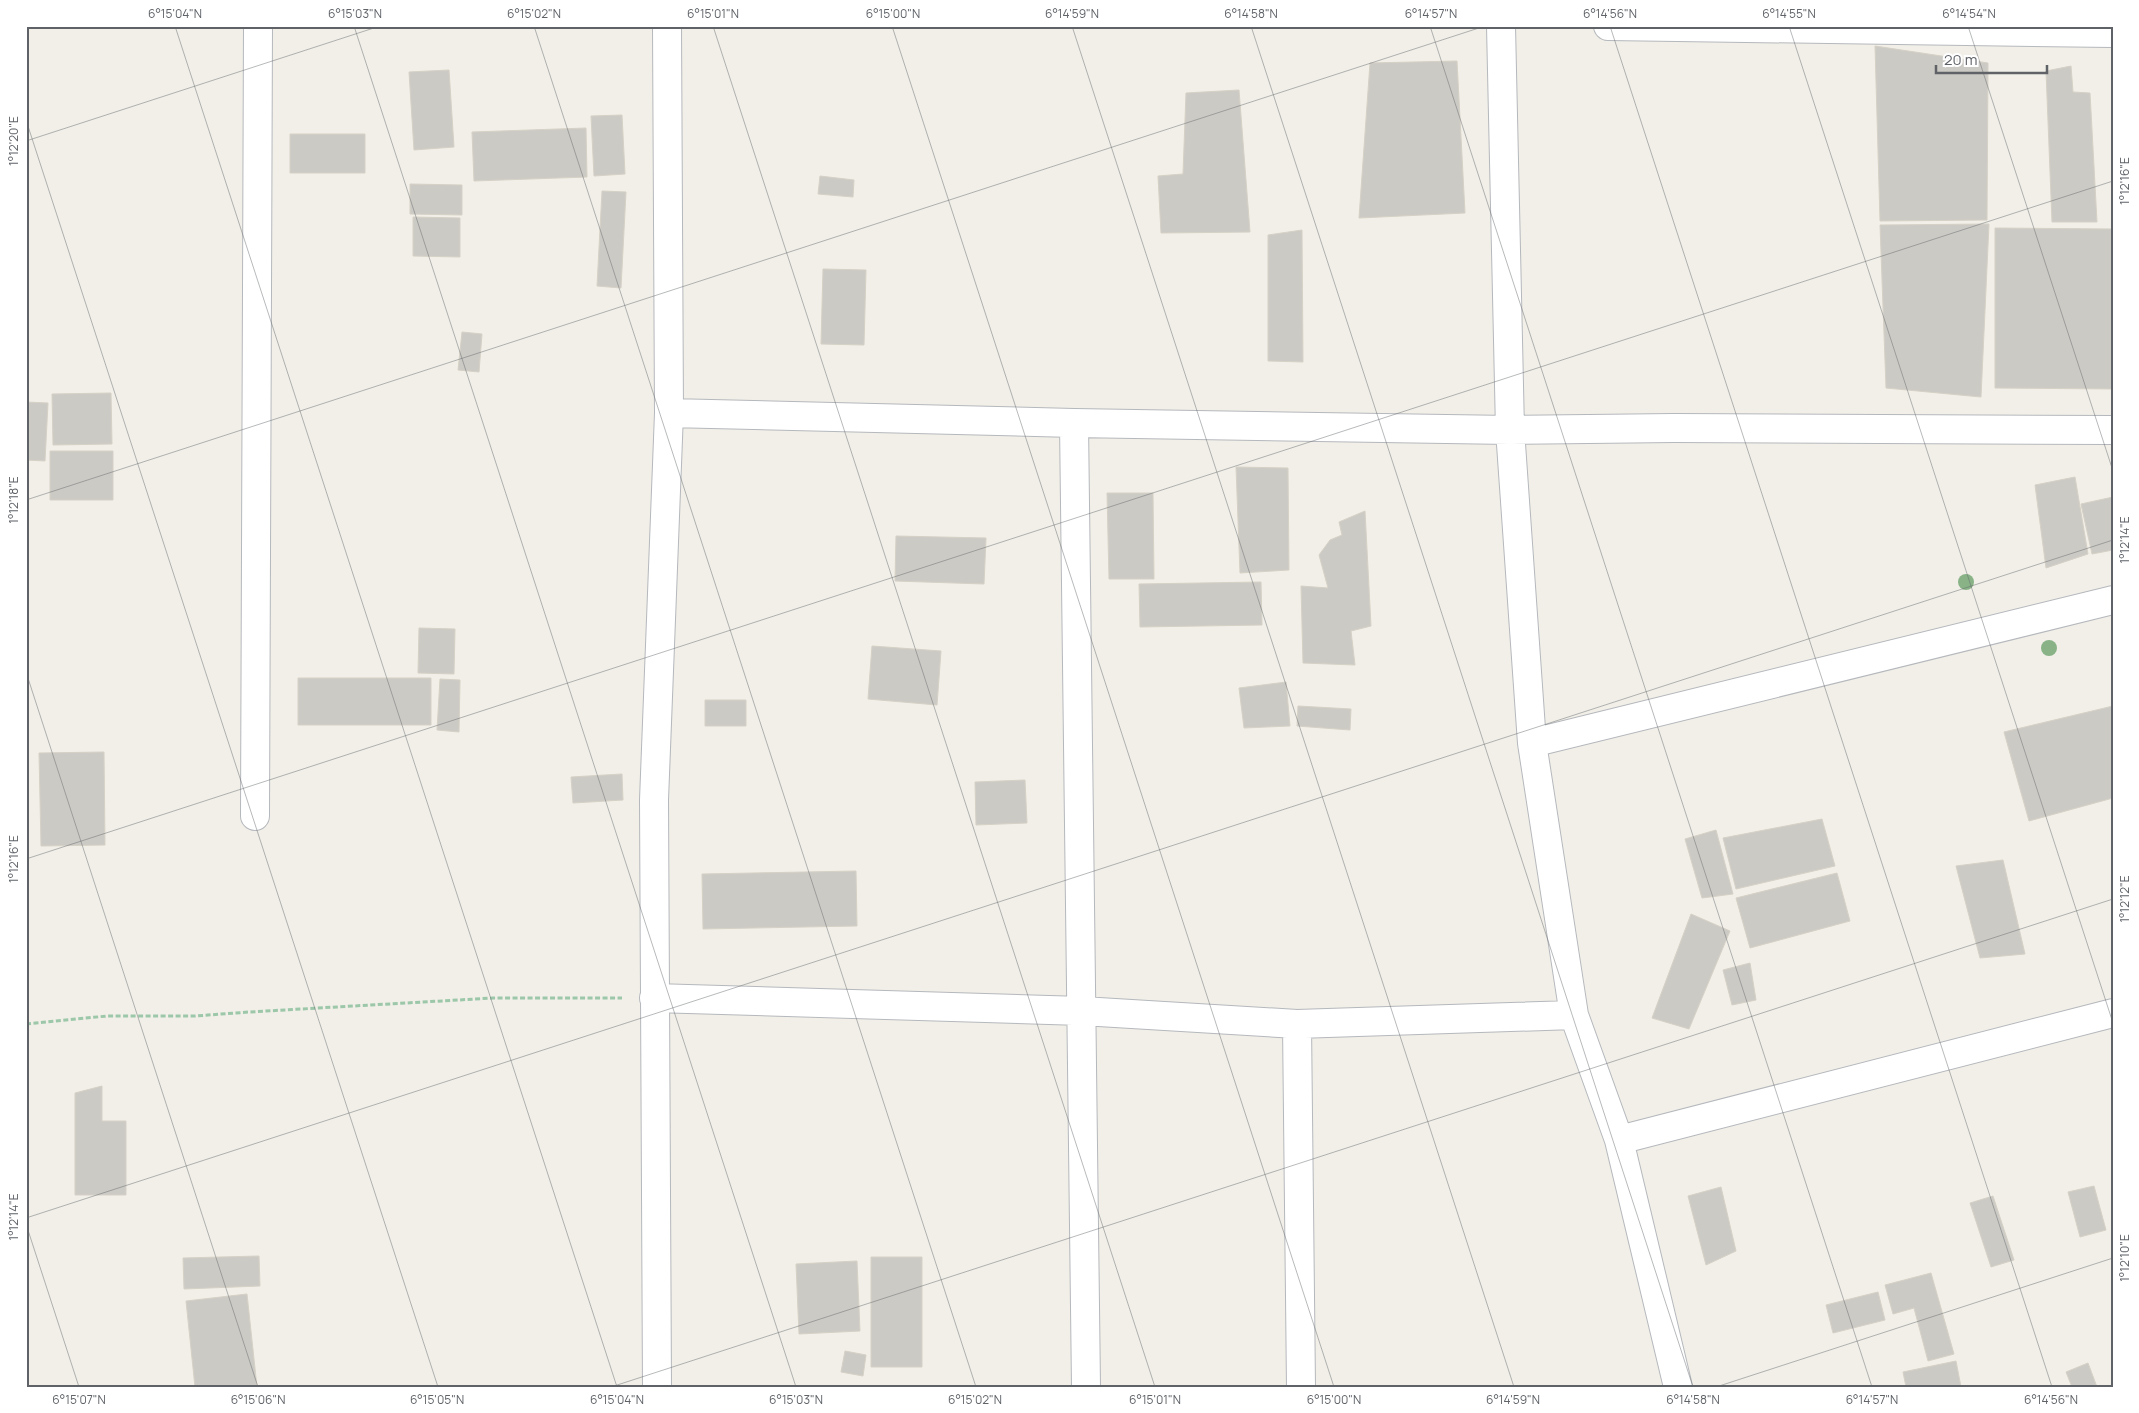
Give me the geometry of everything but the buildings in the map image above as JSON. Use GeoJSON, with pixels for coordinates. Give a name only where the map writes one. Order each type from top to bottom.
{"type":"FeatureCollection","features":[{"type":"Feature","properties":{"kind":"street"},"geometry":{"type":"LineString","coordinates":[[255,816],[258,26]]}},
{"type":"Feature","properties":{"kind":"street"},"geometry":{"type":"LineString","coordinates":[[657,1387],[654,800],[669,413],[667,26]]}},
{"type":"Feature","properties":{"kind":"street"},"geometry":{"type":"LineString","coordinates":[[1501,26],[1510,430],[1532,743],[1574,1015],[1619,1140],[1678,1387]]}},
{"type":"Feature","properties":{"kind":"street"},"geometry":{"type":"LineString","coordinates":[[1608,26],[1956,28],[2113,33]]}},
{"type":"Feature","properties":{"kind":"street"},"geometry":{"type":"LineString","coordinates":[[669,413],[1074,423],[1510,430],[1674,428],[2113,430]]}},
{"type":"Feature","properties":{"kind":"street"},"geometry":{"type":"LineString","coordinates":[[1074,423],[1086,1387]]}},
{"type":"Feature","properties":{"kind":"street"},"geometry":{"type":"LineString","coordinates":[[1532,743],[2113,600]]}},
{"type":"Feature","properties":{"kind":"street"},"geometry":{"type":"LineString","coordinates":[[654,998],[1082,1011],[1297,1024],[1574,1015]]}},
{"type":"Feature","properties":{"kind":"street"},"geometry":{"type":"LineString","coordinates":[[1619,1140],[2113,1013]]}},
{"type":"Feature","properties":{"kind":"street"},"geometry":{"type":"LineString","coordinates":[[1297,1024],[1301,1387]]}},
{"type":"Feature","properties":{"kind":"path"},"geometry":{"type":"LineString","coordinates":[[26,1024],[107,1016],[195,1016],[493,998],[654,998]]}}]}
